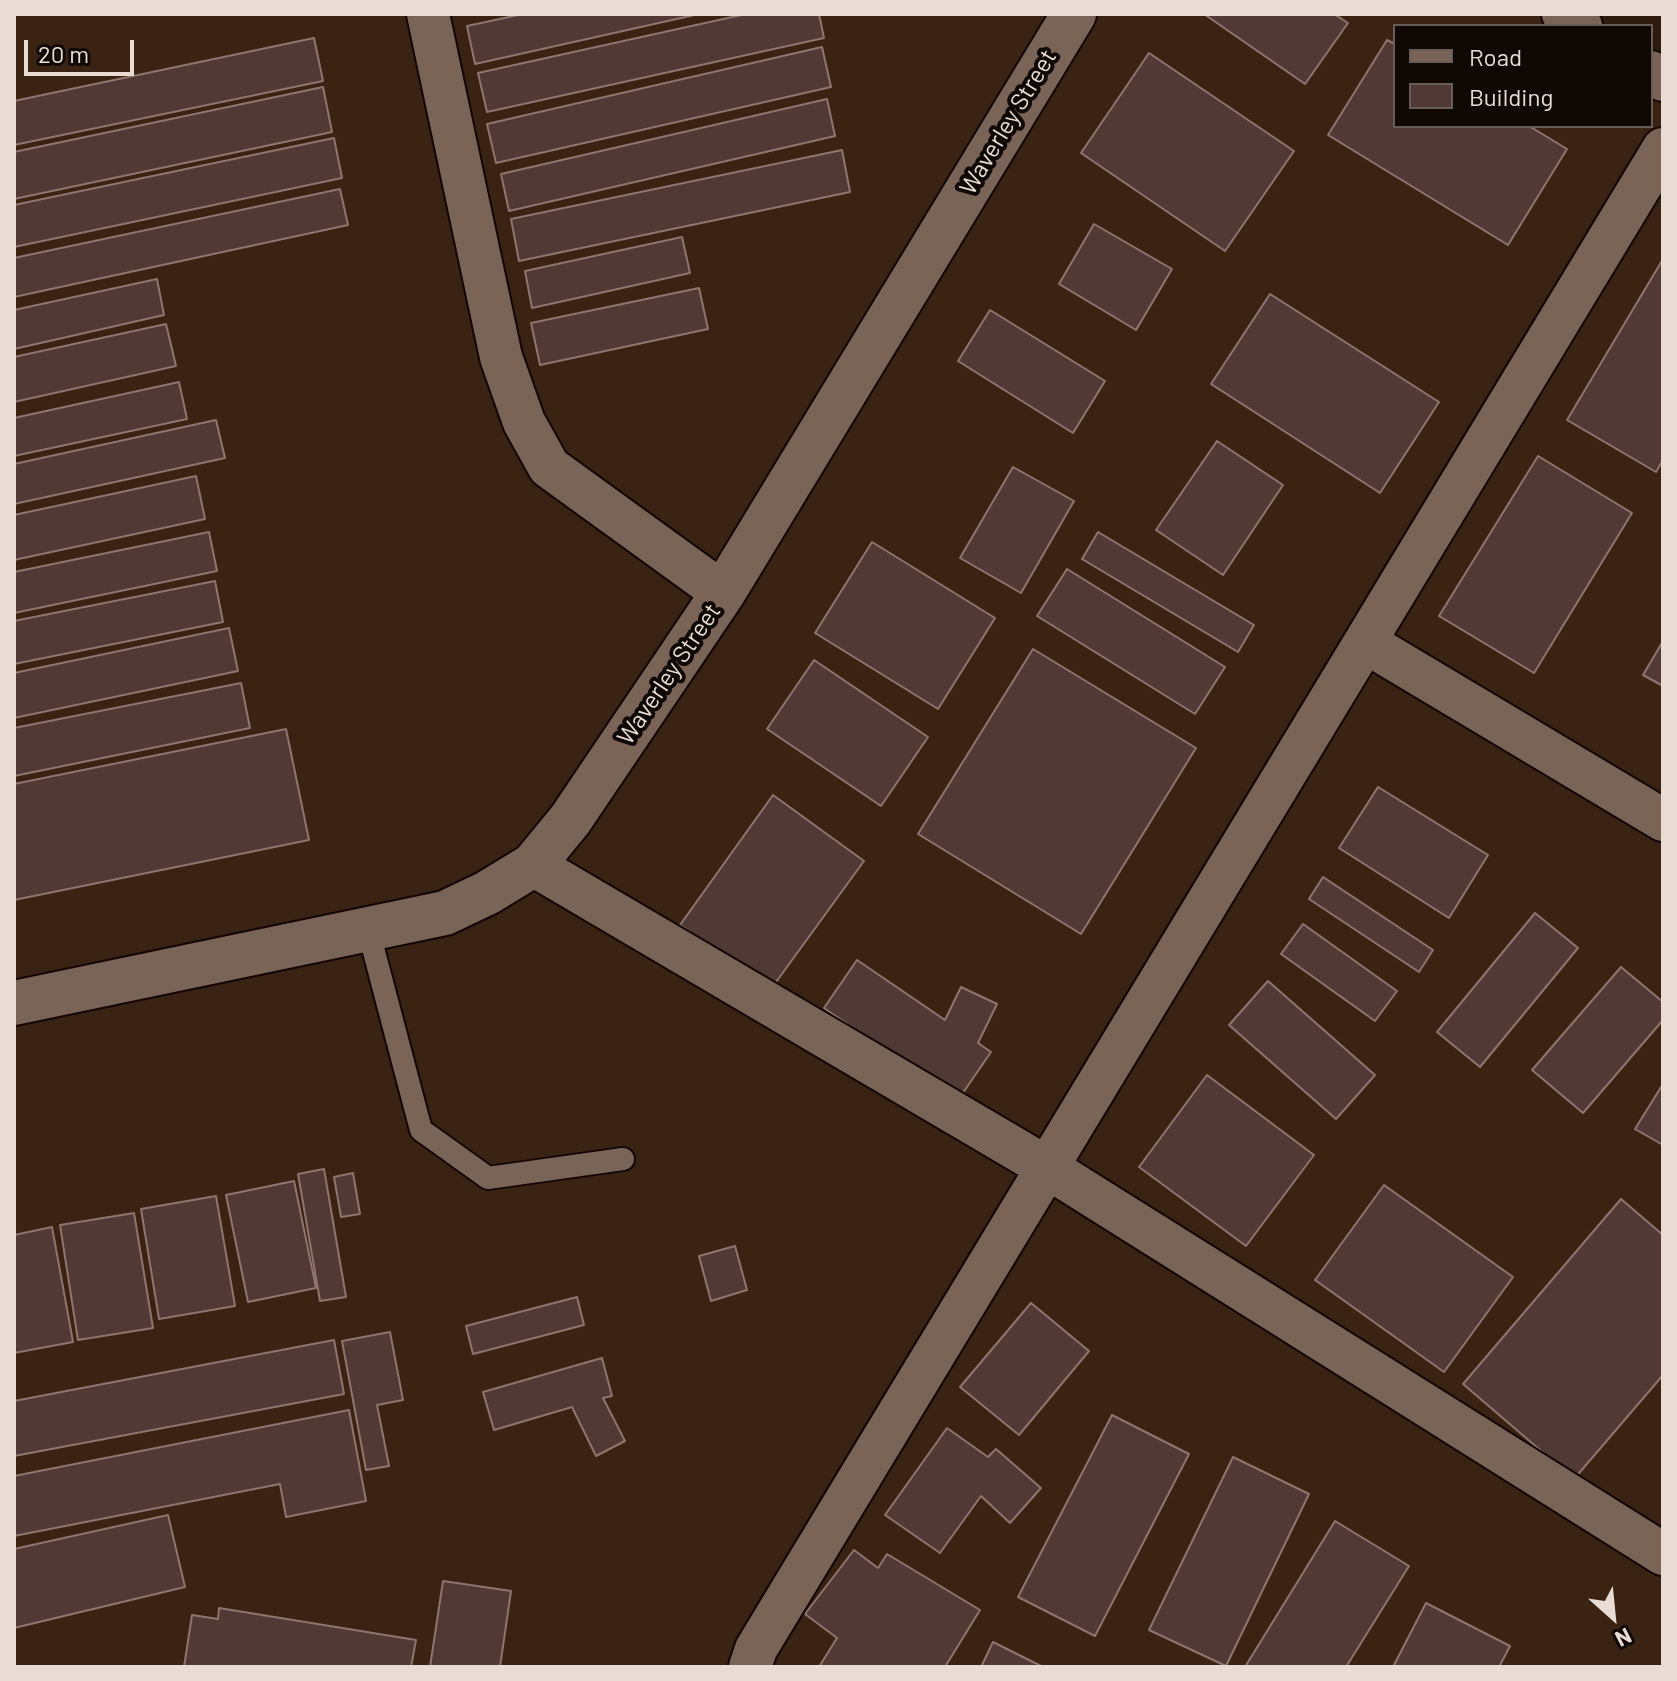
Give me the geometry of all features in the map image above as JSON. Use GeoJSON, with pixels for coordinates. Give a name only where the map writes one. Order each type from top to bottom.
{"type":"FeatureCollection","features":[{"type":"Feature","properties":{"kind":"street"},"geometry":{"type":"LineString","coordinates":[[428,14],[501,357],[524,422],[549,467],[723,593]]}},
{"type":"Feature","properties":{"kind":"street","name":"Waverley Street"},"geometry":{"type":"LineString","coordinates":[[14,1003],[445,913],[487,893],[533,865],[570,820],[723,593],[1074,14]]}},
{"type":"Feature","properties":{"kind":"street"},"geometry":{"type":"LineString","coordinates":[[750,1667],[756,1649],[1663,149]]}},
{"type":"Feature","properties":{"kind":"street"},"geometry":{"type":"LineString","coordinates":[[1365,642],[1663,820]]}},
{"type":"Feature","properties":{"kind":"street"},"geometry":{"type":"LineString","coordinates":[[533,865],[1048,1168],[1663,1554]]}},
{"type":"Feature","properties":{"kind":"lane"},"geometry":{"type":"LineString","coordinates":[[368,929],[421,1130],[488,1178],[623,1159]]}},
{"type":"Feature","properties":{"kind":"shaded area"},"geometry":{"type":"Polygon","coordinates":[[[14,14],[1541,14],[1556,24],[1393,24],[1393,128],[1653,128],[1653,91],[1663,98],[1663,1667],[14,1667],[14,14]]]}},
{"type":"Feature","properties":{"kind":"building"},"geometry":{"type":"Polygon","coordinates":[[[523,14],[699,14],[475,64],[467,26],[523,14]]]}},
{"type":"Feature","properties":{"kind":"building"},"geometry":{"type":"Polygon","coordinates":[[[746,14],[819,14],[824,38],[487,112],[478,73],[746,14]]]}},
{"type":"Feature","properties":{"kind":"building"},"geometry":{"type":"Polygon","coordinates":[[[1204,14],[1334,14],[1348,23],[1305,84],[1204,14]]]}},
{"type":"Feature","properties":{"kind":"building"},"geometry":{"type":"Polygon","coordinates":[[[314,38],[323,81],[14,145],[14,101],[314,38]]]}},
{"type":"Feature","properties":{"kind":"building"},"geometry":{"type":"Polygon","coordinates":[[[1387,40],[1393,43],[1393,128],[1532,128],[1567,149],[1508,245],[1328,135],[1387,40]]]}},
{"type":"Feature","properties":{"kind":"building"},"geometry":{"type":"Polygon","coordinates":[[[822,47],[831,87],[496,163],[487,124],[822,47]]]}},
{"type":"Feature","properties":{"kind":"building"},"geometry":{"type":"Polygon","coordinates":[[[1149,53],[1294,151],[1225,251],[1081,153],[1149,53]]]}},
{"type":"Feature","properties":{"kind":"building"},"geometry":{"type":"Polygon","coordinates":[[[323,87],[332,132],[14,199],[14,152],[323,87]]]}},
{"type":"Feature","properties":{"kind":"building"},"geometry":{"type":"Polygon","coordinates":[[[827,99],[835,136],[509,211],[501,174],[827,99]]]}},
{"type":"Feature","properties":{"kind":"building"},"geometry":{"type":"Polygon","coordinates":[[[334,138],[342,178],[14,247],[14,205],[334,138]]]}},
{"type":"Feature","properties":{"kind":"building"},"geometry":{"type":"Polygon","coordinates":[[[842,150],[850,192],[519,261],[511,219],[842,150]]]}},
{"type":"Feature","properties":{"kind":"building"},"geometry":{"type":"Polygon","coordinates":[[[340,189],[348,225],[14,297],[14,258],[340,189]]]}},
{"type":"Feature","properties":{"kind":"building"},"geometry":{"type":"Polygon","coordinates":[[[1094,224],[1172,269],[1136,330],[1059,284],[1094,224]]]}},
{"type":"Feature","properties":{"kind":"building"},"geometry":{"type":"Polygon","coordinates":[[[682,237],[690,273],[532,308],[525,271],[682,237]]]}},
{"type":"Feature","properties":{"kind":"building"},"geometry":{"type":"Polygon","coordinates":[[[1663,259],[1663,460],[1656,472],[1567,420],[1663,259]]]}},
{"type":"Feature","properties":{"kind":"building"},"geometry":{"type":"Polygon","coordinates":[[[157,279],[164,315],[14,349],[14,310],[157,279]]]}},
{"type":"Feature","properties":{"kind":"building"},"geometry":{"type":"Polygon","coordinates":[[[699,288],[708,329],[540,365],[531,323],[699,288]]]}},
{"type":"Feature","properties":{"kind":"building"},"geometry":{"type":"Polygon","coordinates":[[[1270,294],[1439,402],[1380,493],[1211,384],[1270,294]]]}},
{"type":"Feature","properties":{"kind":"building"},"geometry":{"type":"Polygon","coordinates":[[[990,310],[1105,381],[1073,433],[958,361],[990,310]]]}},
{"type":"Feature","properties":{"kind":"building"},"geometry":{"type":"Polygon","coordinates":[[[166,324],[176,366],[14,402],[14,357],[166,324]]]}},
{"type":"Feature","properties":{"kind":"building"},"geometry":{"type":"Polygon","coordinates":[[[179,382],[187,419],[14,456],[14,418],[179,382]]]}},
{"type":"Feature","properties":{"kind":"building"},"geometry":{"type":"Polygon","coordinates":[[[216,420],[225,458],[14,504],[14,464],[216,420]]]}},
{"type":"Feature","properties":{"kind":"building"},"geometry":{"type":"Polygon","coordinates":[[[1217,441],[1283,485],[1223,575],[1156,530],[1217,441]]]}},
{"type":"Feature","properties":{"kind":"building"},"geometry":{"type":"Polygon","coordinates":[[[1538,456],[1632,513],[1534,673],[1439,616],[1538,456]]]}},
{"type":"Feature","properties":{"kind":"building"},"geometry":{"type":"Polygon","coordinates":[[[1013,467],[1074,501],[1021,593],[960,558],[1013,467]]]}},
{"type":"Feature","properties":{"kind":"building"},"geometry":{"type":"Polygon","coordinates":[[[196,476],[205,519],[14,560],[14,515],[196,476]]]}},
{"type":"Feature","properties":{"kind":"building"},"geometry":{"type":"Polygon","coordinates":[[[209,532],[217,571],[14,613],[14,572],[209,532]]]}},
{"type":"Feature","properties":{"kind":"building"},"geometry":{"type":"Polygon","coordinates":[[[1098,532],[1254,625],[1238,652],[1082,559],[1098,532]]]}},
{"type":"Feature","properties":{"kind":"building"},"geometry":{"type":"Polygon","coordinates":[[[872,542],[995,618],[938,709],[815,633],[872,542]]]}},
{"type":"Feature","properties":{"kind":"building"},"geometry":{"type":"Polygon","coordinates":[[[1067,569],[1225,667],[1195,714],[1037,616],[1067,569]]]}},
{"type":"Feature","properties":{"kind":"building"},"geometry":{"type":"Polygon","coordinates":[[[215,581],[223,622],[14,664],[14,621],[215,581]]]}},
{"type":"Feature","properties":{"kind":"building"},"geometry":{"type":"Polygon","coordinates":[[[229,628],[238,671],[14,718],[14,673],[229,628]]]}},
{"type":"Feature","properties":{"kind":"building"},"geometry":{"type":"Polygon","coordinates":[[[1663,641],[1663,686],[1643,675],[1663,641]]]}},
{"type":"Feature","properties":{"kind":"building"},"geometry":{"type":"Polygon","coordinates":[[[1033,649],[1196,748],[1081,934],[918,834],[1033,649]]]}},
{"type":"Feature","properties":{"kind":"building"},"geometry":{"type":"Polygon","coordinates":[[[814,660],[928,737],[881,806],[767,729],[814,660]]]}},
{"type":"Feature","properties":{"kind":"building"},"geometry":{"type":"Polygon","coordinates":[[[241,683],[250,728],[14,776],[14,728],[241,683]]]}},
{"type":"Feature","properties":{"kind":"building"},"geometry":{"type":"Polygon","coordinates":[[[286,729],[309,840],[14,900],[14,784],[286,729]]]}},
{"type":"Feature","properties":{"kind":"building"},"geometry":{"type":"Polygon","coordinates":[[[1378,787],[1488,855],[1449,918],[1339,848],[1378,787]]]}},
{"type":"Feature","properties":{"kind":"building"},"geometry":{"type":"Polygon","coordinates":[[[773,795],[864,861],[771,989],[680,925],[773,795]]]}},
{"type":"Feature","properties":{"kind":"building"},"geometry":{"type":"Polygon","coordinates":[[[1323,877],[1433,950],[1419,972],[1309,899],[1323,877]]]}},
{"type":"Feature","properties":{"kind":"building"},"geometry":{"type":"Polygon","coordinates":[[[1535,913],[1578,948],[1480,1067],[1437,1032],[1535,913]]]}},
{"type":"Feature","properties":{"kind":"building"},"geometry":{"type":"Polygon","coordinates":[[[1303,924],[1397,991],[1375,1021],[1281,954],[1303,924]]]}},
{"type":"Feature","properties":{"kind":"building"},"geometry":{"type":"Polygon","coordinates":[[[857,960],[945,1020],[961,987],[997,1004],[978,1043],[991,1052],[958,1100],[824,1008],[857,960]]]}},
{"type":"Feature","properties":{"kind":"building"},"geometry":{"type":"Polygon","coordinates":[[[1621,967],[1663,1002],[1663,1020],[1583,1113],[1532,1070],[1621,967]]]}},
{"type":"Feature","properties":{"kind":"building"},"geometry":{"type":"Polygon","coordinates":[[[1268,981],[1375,1075],[1336,1119],[1229,1025],[1268,981]]]}},
{"type":"Feature","properties":{"kind":"building"},"geometry":{"type":"Polygon","coordinates":[[[1207,1075],[1314,1155],[1246,1246],[1139,1167],[1207,1075]]]}},
{"type":"Feature","properties":{"kind":"building"},"geometry":{"type":"Polygon","coordinates":[[[1663,1084],[1663,1145],[1635,1129],[1663,1084]]]}},
{"type":"Feature","properties":{"kind":"building"},"geometry":{"type":"Polygon","coordinates":[[[324,1169],[346,1297],[320,1301],[298,1174],[324,1169]]]}},
{"type":"Feature","properties":{"kind":"building"},"geometry":{"type":"Polygon","coordinates":[[[353,1173],[360,1214],[341,1217],[334,1177],[353,1173]]]}},
{"type":"Feature","properties":{"kind":"building"},"geometry":{"type":"Polygon","coordinates":[[[294,1181],[316,1288],[248,1302],[226,1195],[294,1181]]]}},
{"type":"Feature","properties":{"kind":"building"},"geometry":{"type":"Polygon","coordinates":[[[1384,1185],[1513,1277],[1444,1372],[1315,1280],[1384,1185]]]}},
{"type":"Feature","properties":{"kind":"building"},"geometry":{"type":"Polygon","coordinates":[[[216,1196],[235,1306],[159,1319],[141,1209],[216,1196]]]}},
{"type":"Feature","properties":{"kind":"building"},"geometry":{"type":"Polygon","coordinates":[[[1621,1199],[1663,1235],[1663,1375],[1574,1479],[1463,1384],[1621,1199]]]}},
{"type":"Feature","properties":{"kind":"building"},"geometry":{"type":"Polygon","coordinates":[[[134,1213],[153,1328],[78,1340],[60,1225],[134,1213]]]}},
{"type":"Feature","properties":{"kind":"building"},"geometry":{"type":"Polygon","coordinates":[[[52,1227],[73,1342],[14,1353],[14,1235],[52,1227]]]}},
{"type":"Feature","properties":{"kind":"building"},"geometry":{"type":"Polygon","coordinates":[[[735,1246],[747,1290],[711,1301],[699,1256],[735,1246]]]}},
{"type":"Feature","properties":{"kind":"building"},"geometry":{"type":"Polygon","coordinates":[[[577,1297],[584,1325],[473,1354],[466,1326],[577,1297]]]}},
{"type":"Feature","properties":{"kind":"building"},"geometry":{"type":"Polygon","coordinates":[[[1031,1303],[1089,1351],[1019,1435],[960,1387],[1031,1303]]]}},
{"type":"Feature","properties":{"kind":"building"},"geometry":{"type":"Polygon","coordinates":[[[390,1332],[403,1400],[377,1405],[389,1466],[366,1470],[342,1341],[390,1332]]]}},
{"type":"Feature","properties":{"kind":"building"},"geometry":{"type":"Polygon","coordinates":[[[334,1340],[344,1394],[14,1456],[14,1401],[334,1340]]]}},
{"type":"Feature","properties":{"kind":"building"},"geometry":{"type":"Polygon","coordinates":[[[602,1358],[612,1396],[603,1398],[625,1441],[596,1456],[572,1407],[494,1430],[483,1392],[602,1358]]]}},
{"type":"Feature","properties":{"kind":"building"},"geometry":{"type":"Polygon","coordinates":[[[349,1410],[366,1501],[286,1517],[280,1484],[14,1536],[14,1476],[349,1410]]]}},
{"type":"Feature","properties":{"kind":"building"},"geometry":{"type":"Polygon","coordinates":[[[1112,1415],[1189,1454],[1095,1636],[1018,1597],[1112,1415]]]}},
{"type":"Feature","properties":{"kind":"building"},"geometry":{"type":"Polygon","coordinates":[[[947,1428],[988,1457],[996,1449],[1041,1488],[1010,1523],[981,1496],[940,1553],[885,1515],[947,1428]]]}},
{"type":"Feature","properties":{"kind":"building"},"geometry":{"type":"Polygon","coordinates":[[[1233,1457],[1309,1494],[1226,1666],[1149,1630],[1233,1457]]]}},
{"type":"Feature","properties":{"kind":"building"},"geometry":{"type":"Polygon","coordinates":[[[168,1515],[185,1587],[14,1628],[14,1549],[168,1515]]]}},
{"type":"Feature","properties":{"kind":"building"},"geometry":{"type":"Polygon","coordinates":[[[1335,1521],[1409,1566],[1346,1667],[1245,1667],[1335,1521]]]}},
{"type":"Feature","properties":{"kind":"building"},"geometry":{"type":"Polygon","coordinates":[[[854,1550],[878,1568],[887,1554],[980,1610],[945,1667],[819,1667],[837,1638],[805,1614],[854,1550]]]}},
{"type":"Feature","properties":{"kind":"building"},"geometry":{"type":"Polygon","coordinates":[[[443,1581],[511,1591],[500,1667],[430,1667],[443,1581]]]}},
{"type":"Feature","properties":{"kind":"building"},"geometry":{"type":"Polygon","coordinates":[[[1426,1603],[1510,1646],[1499,1667],[1393,1667],[1426,1603]]]}},
{"type":"Feature","properties":{"kind":"building"},"geometry":{"type":"Polygon","coordinates":[[[219,1608],[416,1640],[411,1667],[184,1667],[192,1615],[218,1619],[219,1608]]]}},
{"type":"Feature","properties":{"kind":"building"},"geometry":{"type":"Polygon","coordinates":[[[993,1642],[1043,1667],[981,1667],[993,1642]]]}}]}
